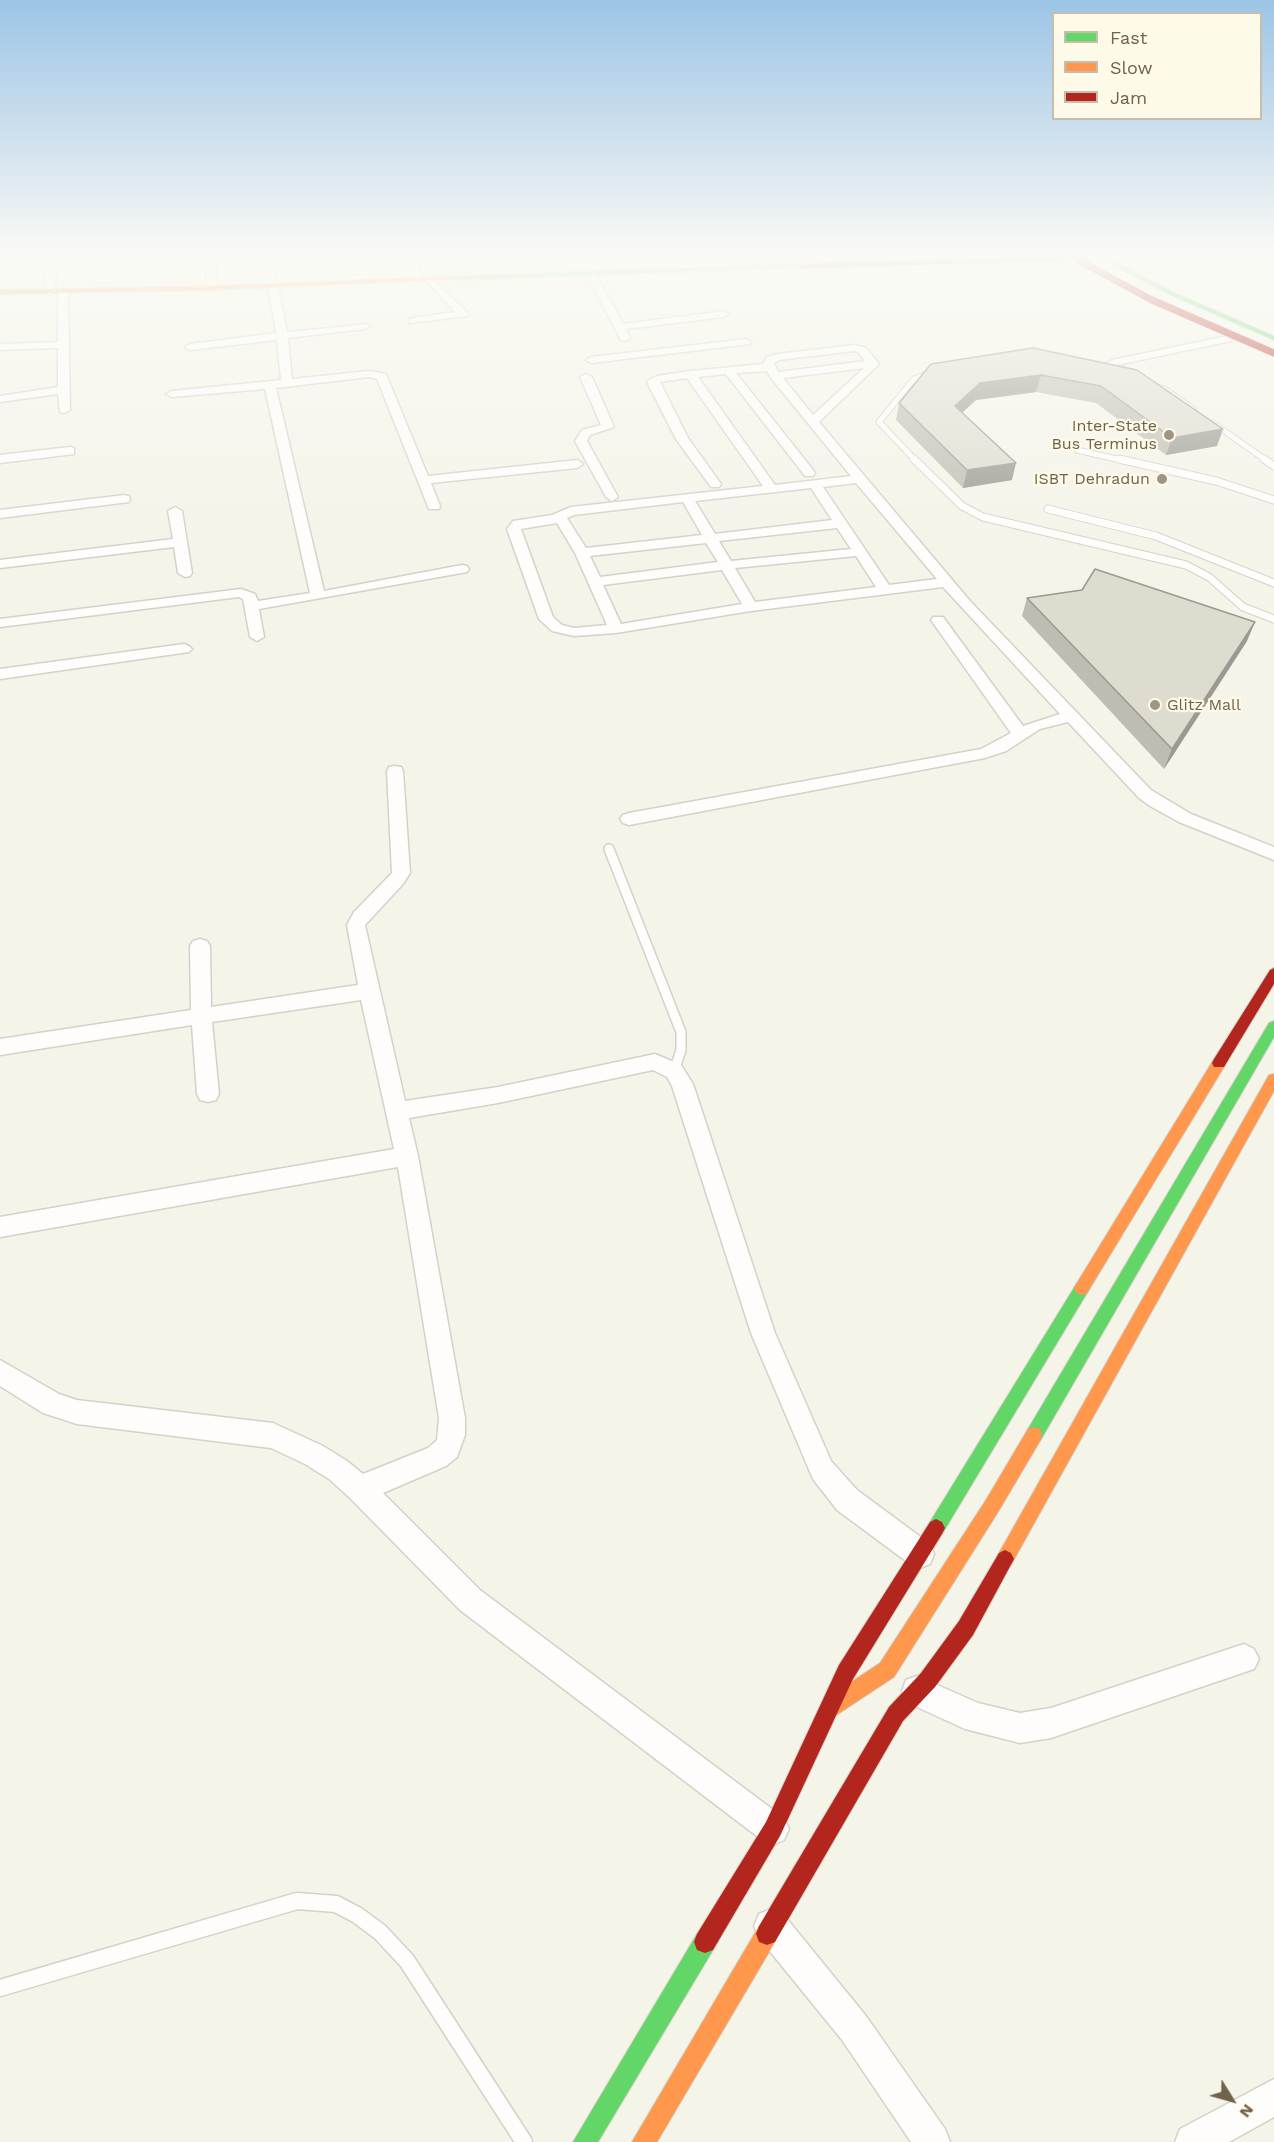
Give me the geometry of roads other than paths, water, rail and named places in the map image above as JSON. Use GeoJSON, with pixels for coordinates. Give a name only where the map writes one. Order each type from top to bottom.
{"type":"FeatureCollection","features":[{"type":"Feature","properties":{"kind":"main road"},"geometry":{"type":"LineString","coordinates":[[585,2142],[773,1829],[846,1672],[867,1635],[920,1554],[1274,973]]}},
{"type":"Feature","properties":{"kind":"main road"},"geometry":{"type":"LineString","coordinates":[[831,1707],[887,1670],[904,1644],[992,1506],[1274,1026]]}},
{"type":"Feature","properties":{"kind":"main road"},"geometry":{"type":"LineString","coordinates":[[644,2142],[896,1714],[928,1680],[966,1628],[1274,1080]]}},
{"type":"Feature","properties":{"kind":"street"},"geometry":{"type":"LineString","coordinates":[[63,355],[64,410]]}},
{"type":"Feature","properties":{"kind":"street"},"geometry":{"type":"LineString","coordinates":[[284,355],[287,383]]}},
{"type":"Feature","properties":{"kind":"street"},"geometry":{"type":"LineString","coordinates":[[591,360],[626,355]]}},
{"type":"Feature","properties":{"kind":"street"},"geometry":{"type":"LineString","coordinates":[[798,355],[774,358],[769,361],[772,372],[965,604],[1071,716],[1156,802],[1195,822],[1274,854]]}},
{"type":"Feature","properties":{"kind":"street"},"geometry":{"type":"LineString","coordinates":[[813,421],[874,363],[867,355]]}},
{"type":"Feature","properties":{"kind":"street"},"geometry":{"type":"LineString","coordinates":[[1112,363],[1151,355]]}},
{"type":"Feature","properties":{"kind":"street"},"geometry":{"type":"LineString","coordinates":[[715,484],[682,439],[652,383],[657,379],[728,370],[772,372]]}},
{"type":"Feature","properties":{"kind":"street"},"geometry":{"type":"LineString","coordinates":[[728,370],[812,479],[886,591]]}},
{"type":"Feature","properties":{"kind":"street"},"geometry":{"type":"LineString","coordinates":[[172,394],[369,374],[382,376],[426,480],[434,507]]}},
{"type":"Feature","properties":{"kind":"street"},"geometry":{"type":"LineString","coordinates":[[690,374],[772,490]]}},
{"type":"Feature","properties":{"kind":"street"},"geometry":{"type":"LineString","coordinates":[[586,377],[608,427],[586,433],[581,441],[612,497]]}},
{"type":"Feature","properties":{"kind":"street"},"geometry":{"type":"LineString","coordinates":[[270,385],[318,596]]}},
{"type":"Feature","properties":{"kind":"street"},"geometry":{"type":"LineString","coordinates":[[0,399],[64,390]]}},
{"type":"Feature","properties":{"kind":"street"},"geometry":{"type":"LineString","coordinates":[[0,459],[70,451]]}},
{"type":"Feature","properties":{"kind":"street"},"geometry":{"type":"LineString","coordinates":[[426,480],[577,464]]}},
{"type":"Feature","properties":{"kind":"street"},"geometry":{"type":"LineString","coordinates":[[855,474],[812,479],[764,478],[715,484],[518,524],[514,527],[546,619],[557,628],[574,632],[947,582]]}},
{"type":"Feature","properties":{"kind":"street"},"geometry":{"type":"LineString","coordinates":[[616,628],[565,514],[565,506],[612,497],[669,495],[688,500],[772,490],[812,479]]}},
{"type":"Feature","properties":{"kind":"street"},"geometry":{"type":"LineString","coordinates":[[0,514],[124,499]]}},
{"type":"Feature","properties":{"kind":"street"},"geometry":{"type":"LineString","coordinates":[[688,500],[751,607]]}},
{"type":"Feature","properties":{"kind":"street"},"geometry":{"type":"LineString","coordinates":[[175,511],[186,573]]}},
{"type":"Feature","properties":{"kind":"street"},"geometry":{"type":"LineString","coordinates":[[582,553],[842,523]]}},
{"type":"Feature","properties":{"kind":"street"},"geometry":{"type":"LineString","coordinates":[[0,564],[180,542]]}},
{"type":"Feature","properties":{"kind":"street"},"geometry":{"type":"LineString","coordinates":[[594,582],[727,565],[859,552]]}},
{"type":"Feature","properties":{"kind":"street"},"geometry":{"type":"LineString","coordinates":[[252,606],[462,569]]}},
{"type":"Feature","properties":{"kind":"street"},"geometry":{"type":"LineString","coordinates":[[0,623],[241,593],[250,597],[257,637]]}},
{"type":"Feature","properties":{"kind":"street"},"geometry":{"type":"LineString","coordinates":[[938,621],[1020,734]]}},
{"type":"Feature","properties":{"kind":"street"},"geometry":{"type":"LineString","coordinates":[[0,675],[184,649]]}},
{"type":"Feature","properties":{"kind":"street"},"geometry":{"type":"LineString","coordinates":[[629,819],[985,753],[1043,723],[1071,716]]}},
{"type":"Feature","properties":{"kind":"street"},"geometry":{"type":"LineString","coordinates":[[360,1489],[437,1457],[448,1448],[452,1436],[452,1418],[407,1155],[356,925],[360,917],[397,880],[401,873],[395,771]]}},
{"type":"Feature","properties":{"kind":"street"},"geometry":{"type":"LineString","coordinates":[[200,946],[201,1016],[208,1094]]}},
{"type":"Feature","properties":{"kind":"street"},"geometry":{"type":"LineString","coordinates":[[0,1047],[369,991]]}},
{"type":"Feature","properties":{"kind":"street"},"geometry":{"type":"LineString","coordinates":[[398,1111],[498,1095],[655,1062],[674,1071],[682,1084],[763,1333],[822,1470],[847,1500],[920,1554]]}},
{"type":"Feature","properties":{"kind":"street"},"geometry":{"type":"LineString","coordinates":[[0,1227],[407,1155]]}},
{"type":"Feature","properties":{"kind":"street"},"geometry":{"type":"LineString","coordinates":[[0,1372],[52,1404],[77,1412],[273,1437],[314,1455],[338,1470],[360,1489],[470,1600],[773,1829]]}},
{"type":"Feature","properties":{"kind":"street"},"geometry":{"type":"LineString","coordinates":[[917,1690],[976,1718],[1020,1728],[1051,1724],[1244,1659]]}},
{"type":"Feature","properties":{"kind":"street"},"geometry":{"type":"LineString","coordinates":[[740,1887],[854,2028],[932,2142]]}},
{"type":"Feature","properties":{"kind":"street"},"geometry":{"type":"LineString","coordinates":[[1193,2142],[1274,2097]]}},
{"type":"Feature","properties":{"kind":"lane"},"geometry":{"type":"LineString","coordinates":[[940,371],[914,379],[880,417],[879,422],[886,432],[962,506],[983,517],[1193,568],[1209,577],[1236,603],[1274,619]]}},
{"type":"Feature","properties":{"kind":"lane"},"geometry":{"type":"LineString","coordinates":[[1143,382],[1164,388],[1201,414]]}},
{"type":"Feature","properties":{"kind":"lane"},"geometry":{"type":"LineString","coordinates":[[1210,421],[1274,465]]}},
{"type":"Feature","properties":{"kind":"lane"},"geometry":{"type":"LineString","coordinates":[[1077,450],[1216,481],[1274,500]]}},
{"type":"Feature","properties":{"kind":"lane"},"geometry":{"type":"LineString","coordinates":[[1048,509],[1156,536],[1274,583]]}},
{"type":"Feature","properties":{"kind":"lane"},"geometry":{"type":"LineString","coordinates":[[609,849],[681,1032],[681,1050],[674,1071]]}},
{"type":"Feature","properties":{"kind":"lane"},"geometry":{"type":"LineString","coordinates":[[0,1988],[297,1901],[336,1904],[357,1915],[380,1932],[407,1961],[524,2142]]}},
{"type":"Feature","properties":{"kind":"place","name":"Inter-State Bus Terminus"},"geometry":{"type":"Point","coordinates":[1169,435]}},
{"type":"Feature","properties":{"kind":"place","name":"ISBT Dehradun"},"geometry":{"type":"Point","coordinates":[1162,479]}},
{"type":"Feature","properties":{"kind":"place","name":"Glitz Mall"},"geometry":{"type":"Point","coordinates":[1155,705]}}]}
